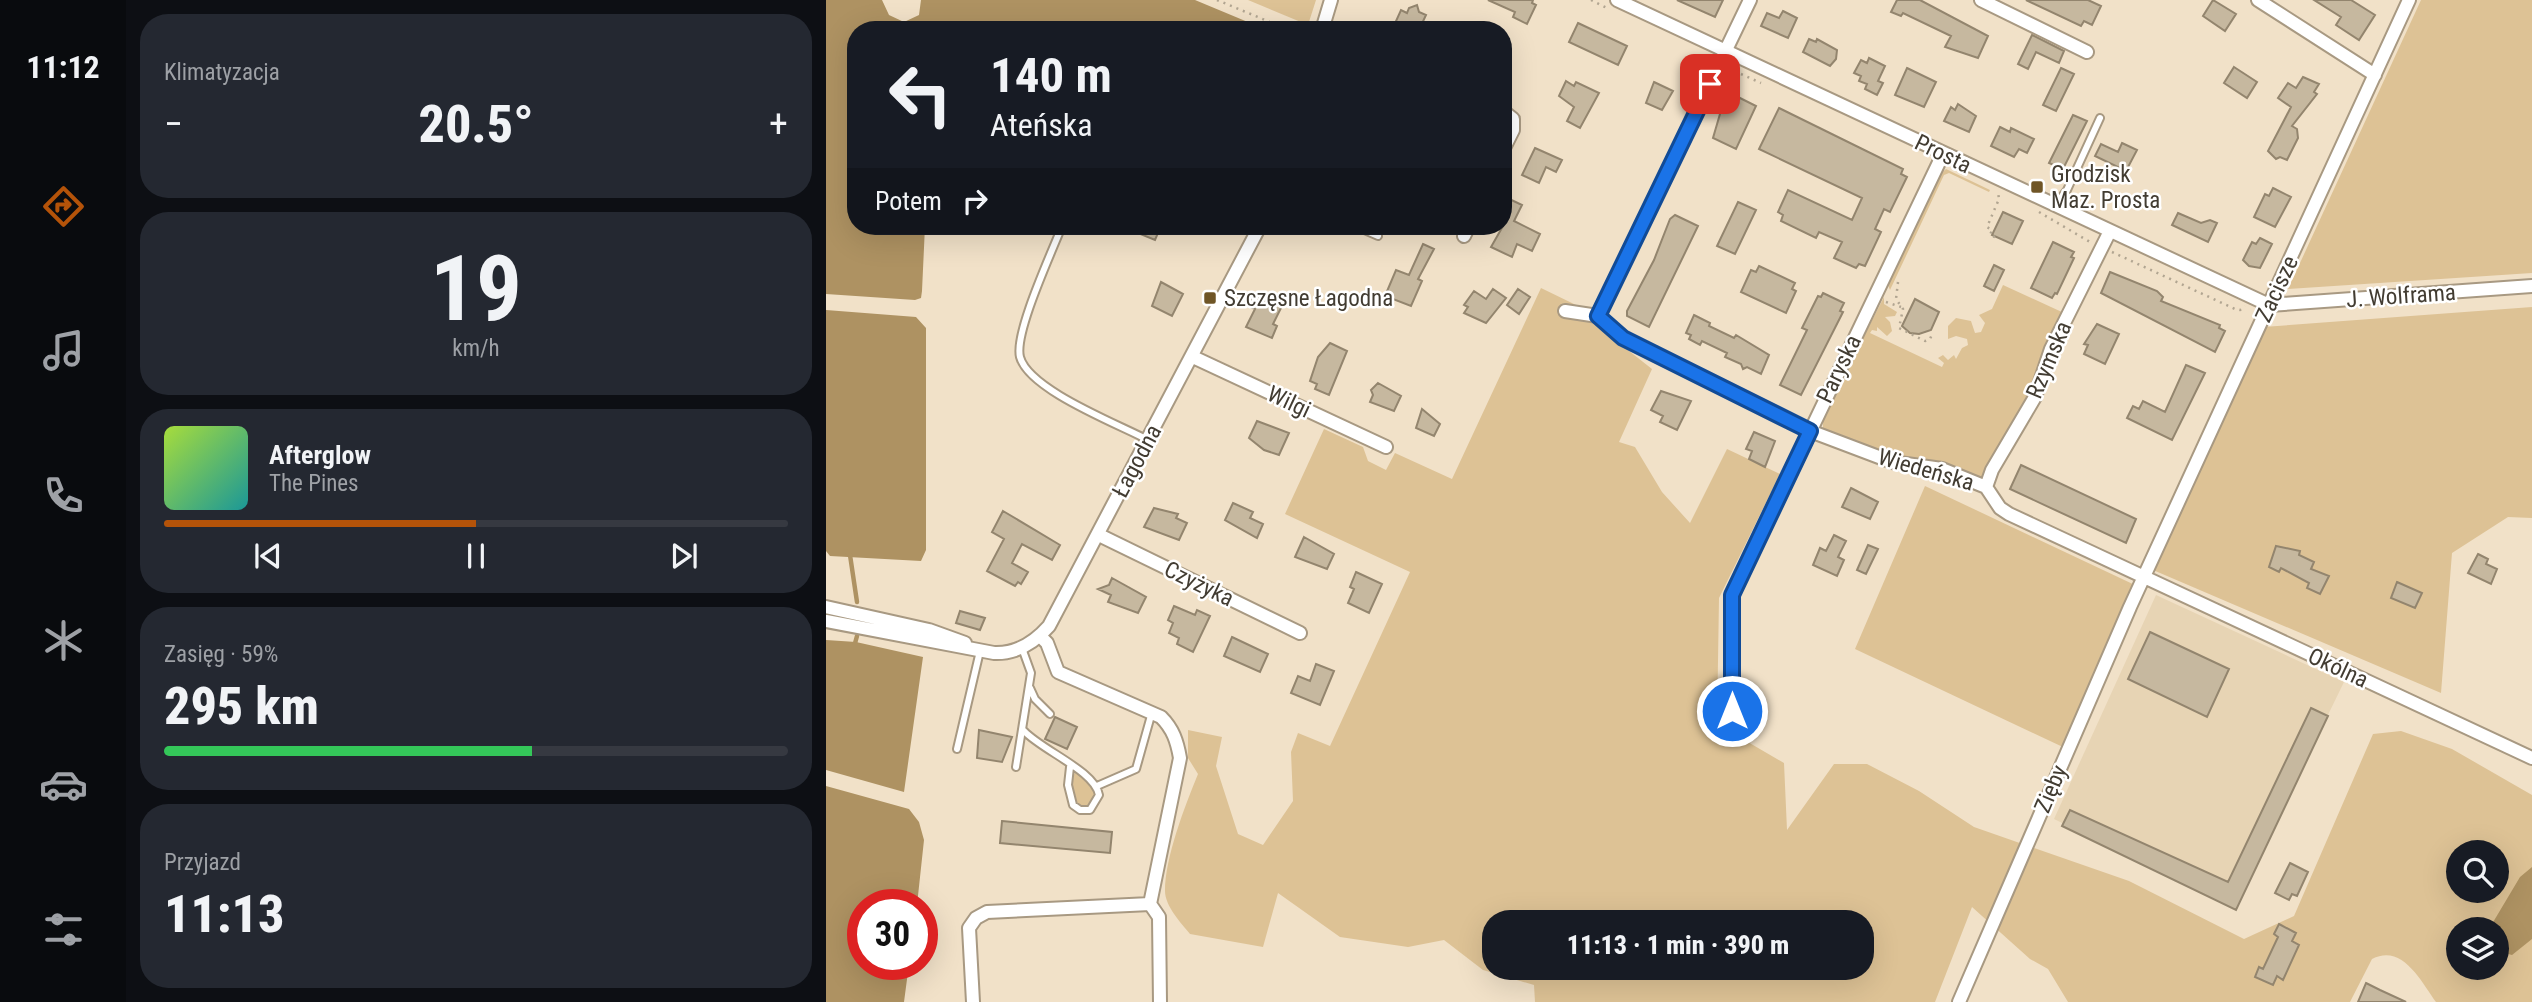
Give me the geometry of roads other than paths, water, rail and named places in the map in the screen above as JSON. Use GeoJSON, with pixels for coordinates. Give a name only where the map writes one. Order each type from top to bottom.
{"type":"FeatureCollection","features":[{"type":"Feature","properties":{"kind":"street"},"geometry":{"type":"LineString","coordinates":[[1325,21],[1331,0]]}},
{"type":"Feature","properties":{"kind":"street","name":"Prosta"},"geometry":{"type":"LineString","coordinates":[[1617,0],[2269,305]]}},
{"type":"Feature","properties":{"kind":"street"},"geometry":{"type":"LineString","coordinates":[[1565,311],[1598,316],[1750,0]]}},
{"type":"Feature","properties":{"kind":"street"},"geometry":{"type":"LineString","coordinates":[[1981,0],[2087,52]]}},
{"type":"Feature","properties":{"kind":"street"},"geometry":{"type":"LineString","coordinates":[[2258,0],[2375,75]]}},
{"type":"Feature","properties":{"kind":"street","name":"Zacisze"},"geometry":{"type":"LineString","coordinates":[[2144,578],[2409,0]]}},
{"type":"Feature","properties":{"kind":"street","name":"Paryska"},"geometry":{"type":"LineString","coordinates":[[1732,711],[1732,595],[1943,154]]}},
{"type":"Feature","properties":{"kind":"street","name":"Rzymska"},"geometry":{"type":"LineString","coordinates":[[1986,487],[1992,470],[2035,397],[2051,349],[2110,231]]}},
{"type":"Feature","properties":{"kind":"street","name":"Łagodna"},"geometry":{"type":"LineString","coordinates":[[826,621],[1002,653],[1022,648],[1040,636],[1049,626],[1098,535],[1255,235]]}},
{"type":"Feature","properties":{"kind":"street","name":"J. Wolframa"},"geometry":{"type":"LineString","coordinates":[[2269,305],[2532,286]]}},
{"type":"Feature","properties":{"kind":"street","name":"Wiedeńska"},"geometry":{"type":"LineString","coordinates":[[1598,316],[1623,338],[1810,431],[1892,462],[1942,469],[1986,487],[1992,498],[2009,514],[2144,578]]}},
{"type":"Feature","properties":{"kind":"street","name":"Wilgi"},"geometry":{"type":"LineString","coordinates":[[1193,357],[1386,447]]}},
{"type":"Feature","properties":{"kind":"street","name":"Czyżyka"},"geometry":{"type":"LineString","coordinates":[[1098,535],[1300,633]]}},
{"type":"Feature","properties":{"kind":"street","name":"Okólna"},"geometry":{"type":"LineString","coordinates":[[2144,578],[2532,758]]}},
{"type":"Feature","properties":{"kind":"street","name":"Zięby"},"geometry":{"type":"LineString","coordinates":[[1959,1002],[2144,578]]}},
{"type":"Feature","properties":{"kind":"street","name":"Łagodna"},"geometry":{"type":"LineString","coordinates":[[826,607],[929,630],[980,651]]}},
{"type":"Feature","properties":{"kind":"street"},"geometry":{"type":"LineString","coordinates":[[1040,636],[1047,643],[1058,671],[1066,677],[1152,712],[1171,727],[1180,758],[1150,904],[1159,917],[1160,1002]]}},
{"type":"Feature","properties":{"kind":"street"},"geometry":{"type":"LineString","coordinates":[[973,1002],[969,928],[976,918],[987,912],[1150,904]]}},
{"type":"Feature","properties":{"kind":"lane"},"geometry":{"type":"LineString","coordinates":[[2055,205],[2058,196],[2067,190],[2100,118]]}},
{"type":"Feature","properties":{"kind":"lane"},"geometry":{"type":"LineString","coordinates":[[1059,235],[1021,332],[1020,357],[1039,383],[1148,440]]}},
{"type":"Feature","properties":{"kind":"lane"},"geometry":{"type":"LineString","coordinates":[[1016,767],[1024,731],[1031,673],[1022,648]]}},
{"type":"Feature","properties":{"kind":"lane"},"geometry":{"type":"LineString","coordinates":[[957,749],[980,651]]}},
{"type":"Feature","properties":{"kind":"lane"},"geometry":{"type":"LineString","coordinates":[[1030,686],[1035,699],[1050,714]]}},
{"type":"Feature","properties":{"kind":"lane"},"geometry":{"type":"LineString","coordinates":[[1097,786],[1136,769],[1152,712]]}},
{"type":"Feature","properties":{"kind":"lane"},"geometry":{"type":"LineString","coordinates":[[1024,731],[1035,743],[1066,761],[1070,767],[1087,774],[1097,786],[1099,795],[1090,810],[1080,810],[1073,806],[1068,785],[1070,767]]}},
{"type":"Feature","properties":{"kind":"waterway"},"geometry":{"type":"LineString","coordinates":[[847,552],[850,555],[857,602]]}},
{"type":"Feature","properties":{"kind":"waterway"},"geometry":{"type":"LineString","coordinates":[[854,647],[857,636]]}},
{"type":"Feature","properties":{"kind":"place","name":"Grodzisk Maz. Prosta"},"geometry":{"type":"Point","coordinates":[2037,187]}},
{"type":"Feature","properties":{"kind":"place","name":"Szczęsne Łagodna"},"geometry":{"type":"Point","coordinates":[1210,298]}}]}
